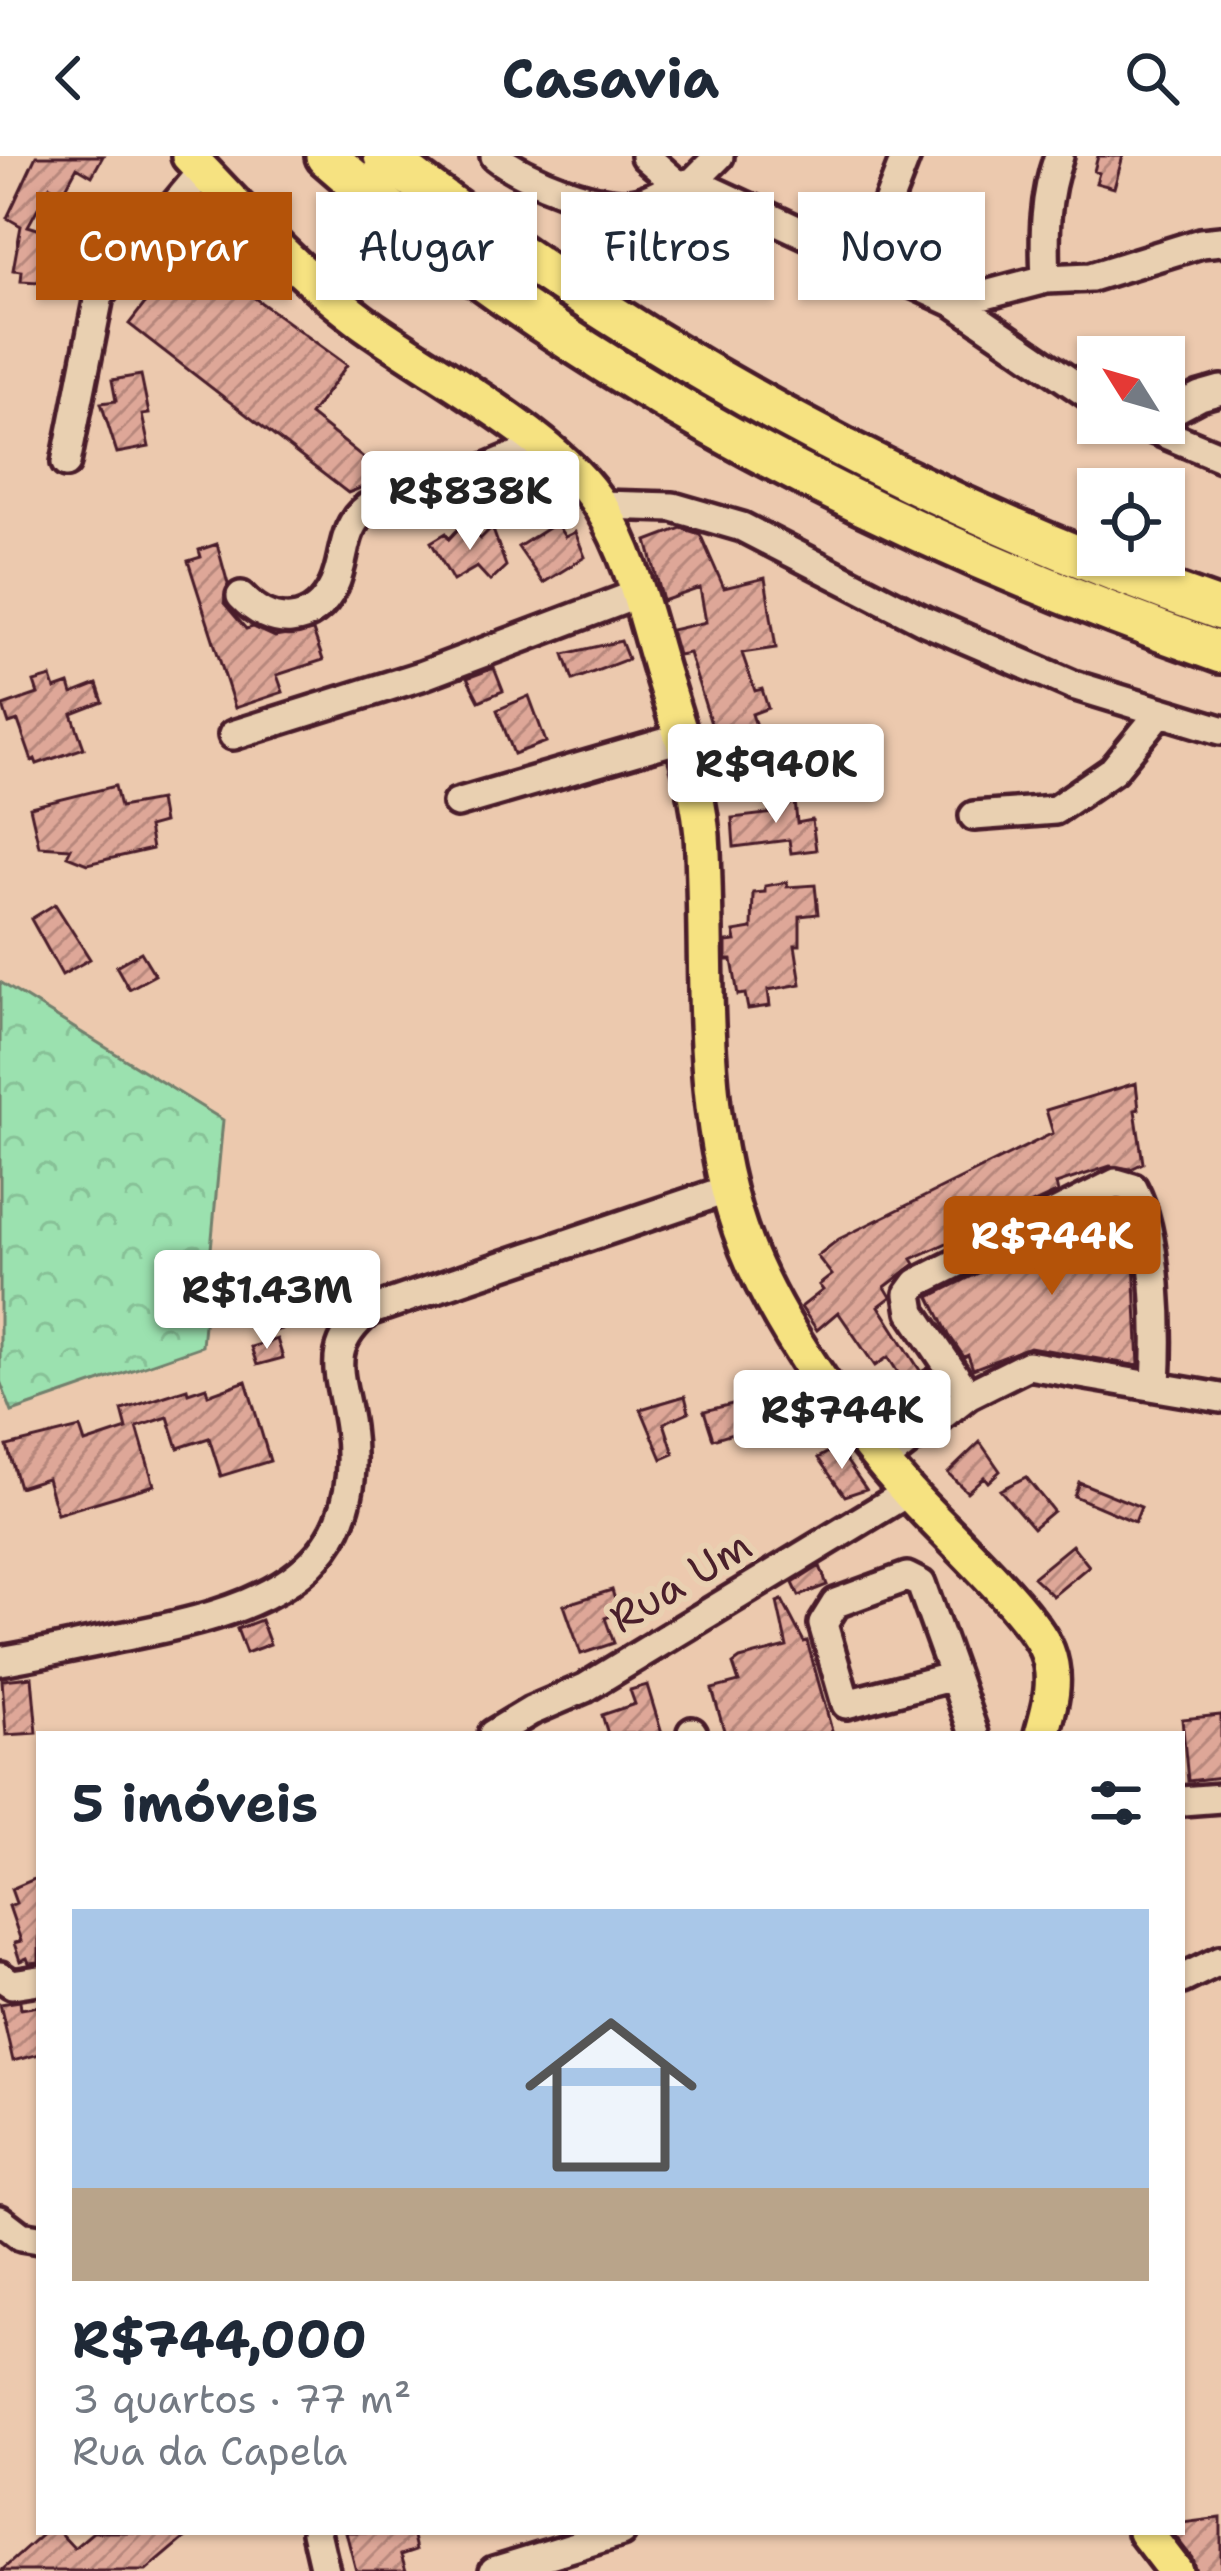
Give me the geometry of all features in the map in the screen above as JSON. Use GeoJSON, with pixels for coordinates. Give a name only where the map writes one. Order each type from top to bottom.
{"type":"FeatureCollection","features":[{"type":"Feature","properties":{"kind":"highway"},"geometry":{"type":"LineString","coordinates":[[326,156],[388,211],[522,309],[794,471],[953,548],[1094,608],[1221,653]]}},
{"type":"Feature","properties":{"kind":"highway"},"geometry":{"type":"LineString","coordinates":[[384,156],[431,192]]}},
{"type":"Feature","properties":{"kind":"highway"},"geometry":{"type":"LineString","coordinates":[[424,156],[453,192]]}},
{"type":"Feature","properties":{"kind":"highway"},"geometry":{"type":"LineString","coordinates":[[537,265],[662,347],[812,433],[1111,572],[1221,610]]}},
{"type":"Feature","properties":{"kind":"main road"},"geometry":{"type":"LineString","coordinates":[[196,164],[358,319],[542,446],[575,473],[600,505],[624,551],[694,780],[703,848],[709,1071],[725,1190],[756,1269],[790,1332],[882,1462],[1038,1632],[1053,1669],[1052,1703],[1043,1731]]}},
{"type":"Feature","properties":{"kind":"main road"},"geometry":{"type":"LineString","coordinates":[[1147,2535],[1175,2571]]}},
{"type":"Feature","properties":{"kind":"street"},"geometry":{"type":"LineString","coordinates":[[495,156],[526,176],[618,204],[639,202],[685,183],[719,156]]}},
{"type":"Feature","properties":{"kind":"street"},"geometry":{"type":"LineString","coordinates":[[644,156],[685,183],[798,233]]}},
{"type":"Feature","properties":{"kind":"street"},"geometry":{"type":"LineString","coordinates":[[892,192],[906,156]]}},
{"type":"Feature","properties":{"kind":"street"},"geometry":{"type":"LineString","coordinates":[[1046,279],[1044,224],[1049,184],[1059,156]]}},
{"type":"Feature","properties":{"kind":"street"},"geometry":{"type":"LineString","coordinates":[[66,463],[99,296],[196,164]]}},
{"type":"Feature","properties":{"kind":"street"},"geometry":{"type":"LineString","coordinates":[[956,303],[1046,279],[1090,277],[1221,241]]}},
{"type":"Feature","properties":{"kind":"street"},"geometry":{"type":"LineString","coordinates":[[949,300],[1077,387]]}},
{"type":"Feature","properties":{"kind":"street"},"geometry":{"type":"LineString","coordinates":[[1185,404],[1221,390]]}},
{"type":"Feature","properties":{"kind":"street"},"geometry":{"type":"LineString","coordinates":[[1185,440],[1221,458]]}},
{"type":"Feature","properties":{"kind":"street"},"geometry":{"type":"LineString","coordinates":[[241,596],[272,619],[289,622],[304,617],[324,602],[336,580],[346,533],[368,507],[542,446]]}},
{"type":"Feature","properties":{"kind":"street"},"geometry":{"type":"LineString","coordinates":[[600,505],[673,507],[742,527],[925,621],[1073,685],[1221,730]]}},
{"type":"Feature","properties":{"kind":"street"},"geometry":{"type":"LineString","coordinates":[[233,735],[421,676],[638,594]]}},
{"type":"Feature","properties":{"kind":"street"},"geometry":{"type":"LineString","coordinates":[[974,816],[1055,810],[1114,770],[1159,714]]}},
{"type":"Feature","properties":{"kind":"street"},"geometry":{"type":"LineString","coordinates":[[457,803],[681,738]]}},
{"type":"Feature","properties":{"kind":"street"},"geometry":{"type":"LineString","coordinates":[[968,1395],[912,1312],[909,1294],[917,1283],[1116,1183],[1133,1188],[1142,1204],[1152,1271],[1156,1385]]}},
{"type":"Feature","properties":{"kind":"street"},"geometry":{"type":"LineString","coordinates":[[0,1661],[212,1619],[299,1575],[334,1533],[344,1509],[351,1456],[338,1352],[355,1323],[369,1311],[725,1190]]}},
{"type":"Feature","properties":{"kind":"street"},"geometry":{"type":"LineString","coordinates":[[882,1462],[968,1395],[1028,1364],[1221,1398]]}},
{"type":"Feature","properties":{"kind":"street","name":"Rua Um"},"geometry":{"type":"LineString","coordinates":[[498,1731],[585,1688],[908,1492]]}},
{"type":"Feature","properties":{"kind":"street"},"geometry":{"type":"LineString","coordinates":[[954,1676],[846,1705],[823,1624],[836,1603],[907,1577],[921,1584],[954,1676],[973,1731]]}},
{"type":"Feature","properties":{"kind":"street"},"geometry":{"type":"LineString","coordinates":[[1185,1801],[1221,1798]]}},
{"type":"Feature","properties":{"kind":"street"},"geometry":{"type":"LineString","coordinates":[[1185,1978],[1221,1960]]}},
{"type":"Feature","properties":{"kind":"street"},"geometry":{"type":"LineString","coordinates":[[0,1976],[12,1984],[36,1980]]}},
{"type":"Feature","properties":{"kind":"street"},"geometry":{"type":"LineString","coordinates":[[0,2220],[20,2236],[36,2239]]}},
{"type":"Feature","properties":{"kind":"street"},"geometry":{"type":"LineString","coordinates":[[317,2535],[325,2571]]}},
{"type":"Feature","properties":{"kind":"street"},"geometry":{"type":"LineString","coordinates":[[494,2571],[611,2535]]}},
{"type":"Feature","properties":{"kind":"green space"},"geometry":{"type":"Polygon","coordinates":[[[0,982],[223,1120],[202,1346],[12,1412],[0,1381],[0,982]]]}},
{"type":"Feature","properties":{"kind":"building"},"geometry":{"type":"Polygon","coordinates":[[[36,156],[103,156],[92,176],[77,167],[64,192],[50,186],[47,192],[36,192],[36,211],[28,226],[36,228],[36,282],[21,281],[22,271],[13,270],[21,226],[7,218],[36,156]]]}},
{"type":"Feature","properties":{"kind":"building"},"geometry":{"type":"Polygon","coordinates":[[[1098,156],[1123,156],[1114,188],[1096,183],[1098,156]]]}},
{"type":"Feature","properties":{"kind":"building"},"geometry":{"type":"Polygon","coordinates":[[[148,300],[257,300],[347,365],[310,415],[388,477],[348,493],[129,324],[148,300]]]}},
{"type":"Feature","properties":{"kind":"building"},"geometry":{"type":"Polygon","coordinates":[[[141,375],[149,414],[142,415],[149,447],[117,453],[101,403],[116,401],[112,380],[141,375]]]}},
{"type":"Feature","properties":{"kind":"building"},"geometry":{"type":"Polygon","coordinates":[[[464,523],[480,539],[492,527],[506,566],[490,581],[477,567],[453,581],[431,542],[446,533],[449,539],[464,523]]]}},
{"type":"Feature","properties":{"kind":"building"},"geometry":{"type":"Polygon","coordinates":[[[556,523],[565,537],[575,532],[585,557],[543,583],[518,547],[556,523]]]}},
{"type":"Feature","properties":{"kind":"building"},"geometry":{"type":"Polygon","coordinates":[[[681,528],[700,534],[724,588],[765,578],[776,648],[742,653],[755,691],[762,689],[768,708],[752,714],[763,747],[731,756],[724,748],[719,725],[712,727],[689,653],[678,655],[671,630],[706,622],[700,588],[663,601],[647,541],[681,528]]]}},
{"type":"Feature","properties":{"kind":"building"},"geometry":{"type":"Polygon","coordinates":[[[217,544],[228,584],[224,603],[246,629],[253,627],[275,637],[313,631],[323,660],[277,675],[283,692],[235,708],[188,561],[201,557],[199,550],[217,544]]]}},
{"type":"Feature","properties":{"kind":"building"},"geometry":{"type":"Polygon","coordinates":[[[621,641],[628,659],[573,680],[564,654],[621,641]]]}},
{"type":"Feature","properties":{"kind":"building"},"geometry":{"type":"Polygon","coordinates":[[[494,668],[503,691],[479,701],[467,678],[494,668]]]}},
{"type":"Feature","properties":{"kind":"building"},"geometry":{"type":"Polygon","coordinates":[[[51,677],[55,689],[69,684],[72,694],[97,684],[103,702],[72,714],[84,748],[37,764],[18,721],[9,724],[3,706],[38,694],[34,682],[51,677]]]}},
{"type":"Feature","properties":{"kind":"building"},"geometry":{"type":"Polygon","coordinates":[[[529,696],[546,742],[514,754],[497,710],[529,696]]]}},
{"type":"Feature","properties":{"kind":"building"},"geometry":{"type":"Polygon","coordinates":[[[115,786],[120,807],[159,800],[163,823],[148,827],[152,849],[87,864],[67,856],[71,848],[39,846],[30,807],[115,786]]]}},
{"type":"Feature","properties":{"kind":"building"},"geometry":{"type":"Polygon","coordinates":[[[794,789],[797,823],[812,820],[816,850],[791,853],[789,840],[734,847],[732,818],[775,813],[773,791],[794,789]]]}},
{"type":"Feature","properties":{"kind":"building"},"geometry":{"type":"Polygon","coordinates":[[[787,882],[787,887],[815,885],[818,914],[800,916],[800,945],[795,945],[801,984],[768,990],[770,1006],[748,1009],[745,994],[738,995],[732,960],[726,960],[726,942],[736,941],[734,932],[752,929],[753,893],[787,882]]]}},
{"type":"Feature","properties":{"kind":"building"},"geometry":{"type":"Polygon","coordinates":[[[55,904],[90,959],[62,975],[31,919],[55,904]]]}},
{"type":"Feature","properties":{"kind":"building"},"geometry":{"type":"Polygon","coordinates":[[[141,952],[155,975],[129,989],[116,966],[141,952]]]}},
{"type":"Feature","properties":{"kind":"building"},"geometry":{"type":"Polygon","coordinates":[[[1136,1083],[1143,1163],[1131,1169],[1110,1166],[1056,1184],[1058,1192],[912,1259],[915,1264],[885,1287],[891,1297],[879,1306],[921,1372],[928,1368],[944,1391],[920,1407],[888,1357],[875,1366],[838,1312],[817,1330],[801,1307],[823,1290],[819,1285],[832,1275],[817,1256],[839,1239],[1053,1133],[1046,1110],[1136,1083]]]}},
{"type":"Feature","properties":{"kind":"building"},"geometry":{"type":"Polygon","coordinates":[[[1120,1203],[1134,1260],[1139,1366],[1030,1347],[973,1369],[930,1297],[1120,1203]]]}},
{"type":"Feature","properties":{"kind":"building"},"geometry":{"type":"Polygon","coordinates":[[[262,1261],[281,1329],[265,1334],[258,1303],[234,1311],[223,1273],[262,1261]]]}},
{"type":"Feature","properties":{"kind":"building"},"geometry":{"type":"Polygon","coordinates":[[[277,1339],[283,1358],[257,1365],[251,1347],[277,1339]]]}},
{"type":"Feature","properties":{"kind":"building"},"geometry":{"type":"Polygon","coordinates":[[[246,1381],[270,1461],[221,1476],[209,1438],[178,1448],[168,1417],[137,1427],[154,1485],[57,1514],[47,1478],[19,1487],[7,1446],[80,1428],[85,1443],[127,1429],[122,1410],[187,1389],[188,1393],[206,1387],[208,1395],[246,1381]]]}},
{"type":"Feature","properties":{"kind":"building"},"geometry":{"type":"Polygon","coordinates":[[[685,1396],[689,1412],[664,1423],[674,1454],[662,1459],[641,1409],[685,1396]]]}},
{"type":"Feature","properties":{"kind":"building"},"geometry":{"type":"Polygon","coordinates":[[[764,1396],[772,1421],[713,1439],[704,1411],[764,1396]]]}},
{"type":"Feature","properties":{"kind":"building"},"geometry":{"type":"Polygon","coordinates":[[[980,1442],[1000,1471],[967,1492],[948,1473],[980,1442]]]}},
{"type":"Feature","properties":{"kind":"building"},"geometry":{"type":"Polygon","coordinates":[[[837,1447],[866,1489],[845,1496],[818,1458],[837,1447]]]}},
{"type":"Feature","properties":{"kind":"building"},"geometry":{"type":"Polygon","coordinates":[[[1026,1477],[1053,1511],[1033,1528],[1000,1490],[1026,1477]]]}},
{"type":"Feature","properties":{"kind":"building"},"geometry":{"type":"Polygon","coordinates":[[[1079,1482],[1141,1507],[1135,1522],[1074,1496],[1079,1482]]]}},
{"type":"Feature","properties":{"kind":"building"},"geometry":{"type":"Polygon","coordinates":[[[1072,1545],[1089,1566],[1053,1596],[1033,1577],[1072,1545]]]}},
{"type":"Feature","properties":{"kind":"building"},"geometry":{"type":"Polygon","coordinates":[[[820,1566],[827,1585],[799,1596],[793,1583],[820,1566]]]}},
{"type":"Feature","properties":{"kind":"building"},"geometry":{"type":"Polygon","coordinates":[[[612,1590],[619,1613],[605,1618],[614,1643],[581,1654],[564,1605],[612,1590]]]}},
{"type":"Feature","properties":{"kind":"building"},"geometry":{"type":"Polygon","coordinates":[[[782,1600],[807,1641],[832,1731],[724,1731],[712,1689],[739,1682],[733,1664],[740,1659],[787,1647],[777,1602],[782,1600]]]}},
{"type":"Feature","properties":{"kind":"building"},"geometry":{"type":"Polygon","coordinates":[[[261,1620],[270,1644],[246,1653],[237,1629],[261,1620]]]}},
{"type":"Feature","properties":{"kind":"building"},"geometry":{"type":"Polygon","coordinates":[[[32,1677],[36,1733],[6,1735],[2,1680],[32,1677]]]}},
{"type":"Feature","properties":{"kind":"building"},"geometry":{"type":"Polygon","coordinates":[[[647,1685],[661,1731],[607,1731],[602,1715],[635,1704],[630,1690],[647,1685]]]}},
{"type":"Feature","properties":{"kind":"building"},"geometry":{"type":"Polygon","coordinates":[[[1221,1715],[1221,1777],[1188,1781],[1182,1719],[1221,1715]]]}},
{"type":"Feature","properties":{"kind":"building"},"geometry":{"type":"Polygon","coordinates":[[[36,1878],[36,1962],[20,1961],[14,1943],[21,1941],[9,1906],[16,1903],[11,1889],[36,1878]]]}},
{"type":"Feature","properties":{"kind":"building"},"geometry":{"type":"Polygon","coordinates":[[[20,2001],[21,2009],[36,2006],[36,2055],[13,2061],[0,2004],[20,2001]]]}},
{"type":"Feature","properties":{"kind":"building"},"geometry":{"type":"Polygon","coordinates":[[[1221,2518],[1221,2571],[1196,2571],[1174,2535],[1185,2535],[1185,2523],[1221,2518]]]}},
{"type":"Feature","properties":{"kind":"building"},"geometry":{"type":"Polygon","coordinates":[[[42,2535],[62,2535],[74,2548],[89,2535],[188,2535],[146,2571],[1,2571],[42,2535]]]}},
{"type":"Feature","properties":{"kind":"building"},"geometry":{"type":"Polygon","coordinates":[[[347,2535],[413,2535],[416,2550],[401,2555],[406,2571],[356,2571],[347,2535]]]}}]}
